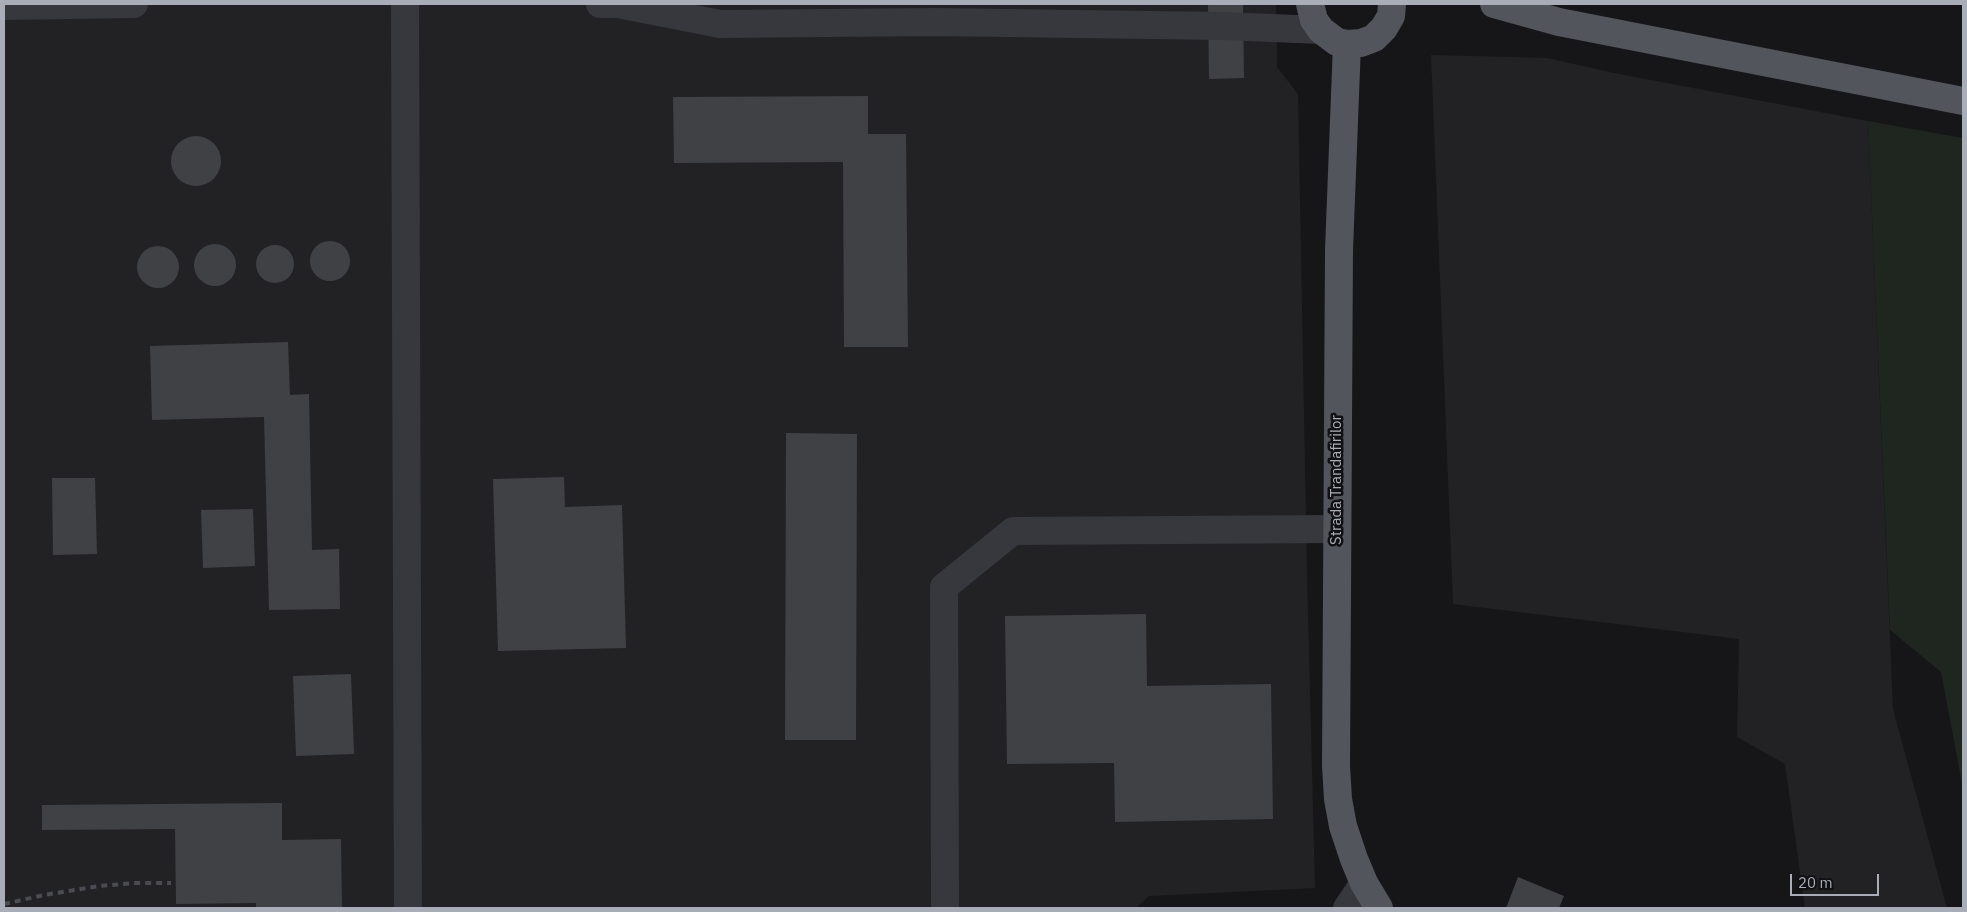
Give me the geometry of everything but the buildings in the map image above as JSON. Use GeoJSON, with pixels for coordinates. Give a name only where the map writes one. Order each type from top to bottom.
{"type":"FeatureCollection","features":[{"type":"Feature","properties":{"kind":"main road"},"geometry":{"type":"LineString","coordinates":[[1310,4],[1314,20],[1321,30],[1337,42],[1347,44],[1361,43],[1374,38],[1384,28],[1391,16],[1392,4]]}},
{"type":"Feature","properties":{"kind":"main road"},"geometry":{"type":"LineString","coordinates":[[1494,4],[1559,22],[1963,101]]}},
{"type":"Feature","properties":{"kind":"main road","name":"Strada Trandafirilor"},"geometry":{"type":"LineString","coordinates":[[1347,44],[1339,250],[1336,766],[1338,799],[1343,826],[1364,883],[1379,908]]}},
{"type":"Feature","properties":{"kind":"lane"},"geometry":{"type":"LineString","coordinates":[[4,6],[134,4]]}},
{"type":"Feature","properties":{"kind":"lane"},"geometry":{"type":"LineString","coordinates":[[405,4],[408,908]]}},
{"type":"Feature","properties":{"kind":"lane"},"geometry":{"type":"LineString","coordinates":[[600,4],[618,4],[720,24],[935,13],[1321,30]]}},
{"type":"Feature","properties":{"kind":"lane"},"geometry":{"type":"LineString","coordinates":[[945,908],[944,588],[1013,531],[1336,529]]}},
{"type":"Feature","properties":{"kind":"lane"},"geometry":{"type":"LineString","coordinates":[[1346,908],[1364,883]]}},
{"type":"Feature","properties":{"kind":"shaded area"},"geometry":{"type":"Polygon","coordinates":[[[4,4],[1276,4],[1277,67],[1298,94],[1315,888],[1149,896],[1136,908],[4,908],[4,4]]]}},
{"type":"Feature","properties":{"kind":"shaded area"},"geometry":{"type":"Polygon","coordinates":[[[1431,55],[1547,58],[1614,73],[1868,121],[1893,709],[1947,908],[1805,908],[1785,764],[1737,737],[1739,639],[1453,604],[1431,55]]]}},
{"type":"Feature","properties":{"kind":"shaded area"},"geometry":{"type":"Polygon","coordinates":[[[1868,121],[1963,138],[1963,789],[1941,672],[1890,630],[1868,121]]]}},
{"type":"Feature","properties":{"kind":"railway"},"geometry":{"type":"LineString","coordinates":[[4,904],[99,886],[171,883]]}}]}
